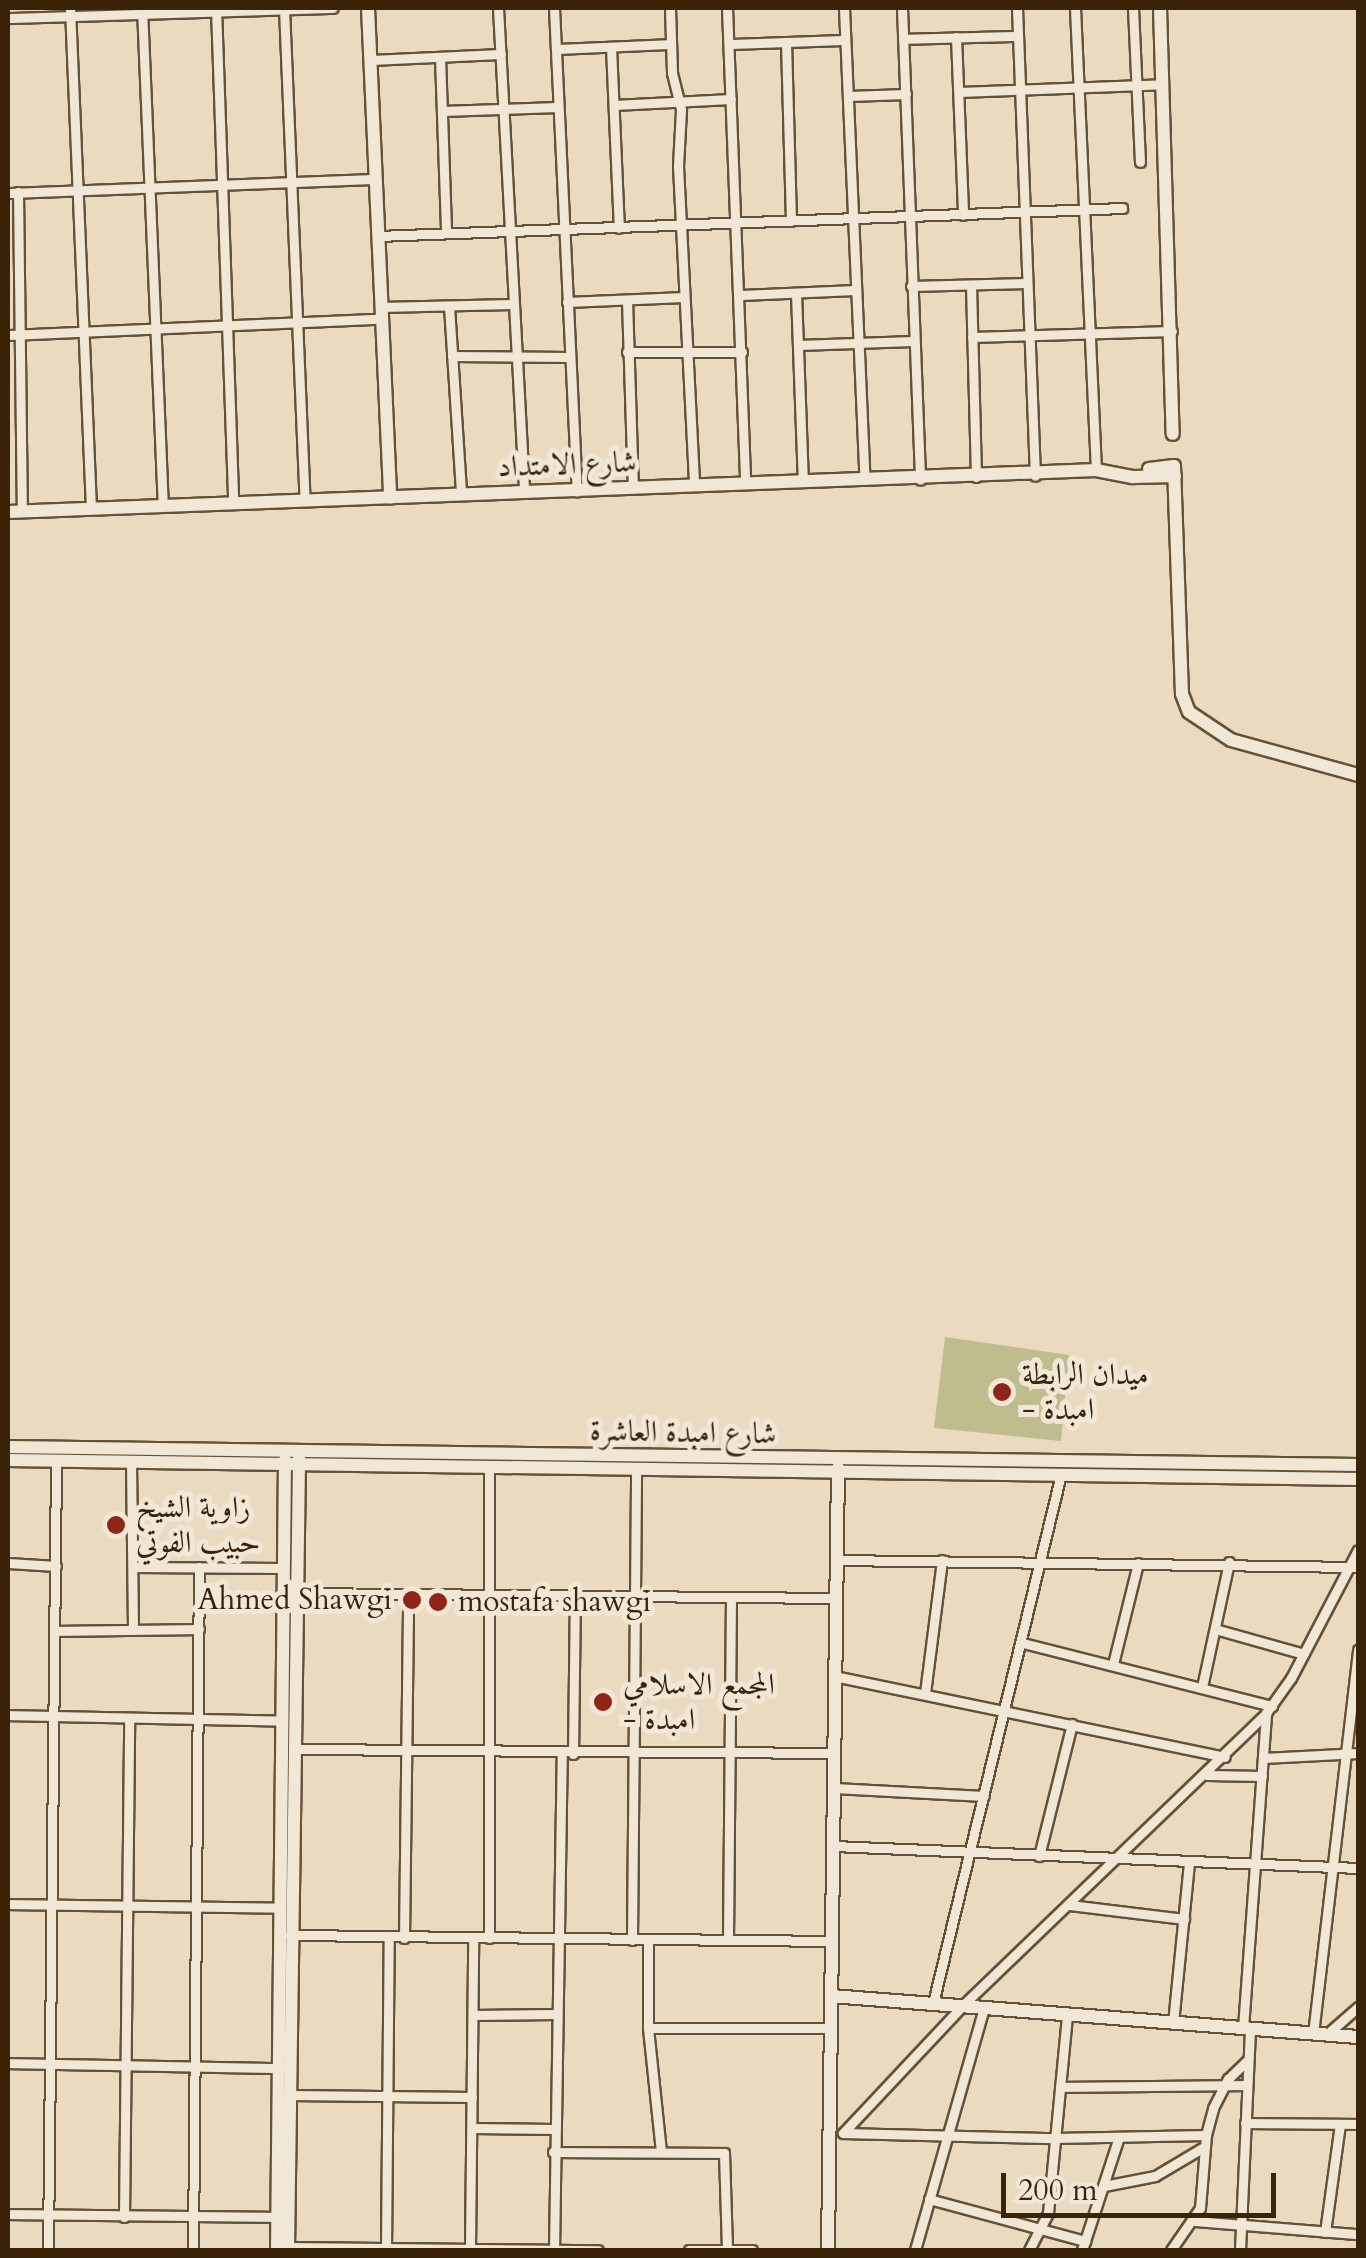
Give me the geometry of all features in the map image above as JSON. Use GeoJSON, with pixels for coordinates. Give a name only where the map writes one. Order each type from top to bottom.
{"type":"FeatureCollection","features":[{"type":"Feature","properties":{"kind":"main road"},"geometry":{"type":"LineString","coordinates":[[368,8],[390,498]]}},
{"type":"Feature","properties":{"kind":"main road"},"geometry":{"type":"LineString","coordinates":[[1160,8],[1173,434]]}},
{"type":"Feature","properties":{"kind":"main road","name":"شارع الامتداد"},"geometry":{"type":"LineString","coordinates":[[15,512],[746,482],[920,480],[1096,470],[1127,474],[1175,471],[1182,694],[1189,712],[1231,740],[1358,774]]}},
{"type":"Feature","properties":{"kind":"main road","name":"شارع امبدة العاشرة"},"geometry":{"type":"LineString","coordinates":[[8,1447],[489,1468],[636,1470],[1358,1465]]}},
{"type":"Feature","properties":{"kind":"main road","name":"شارع امبدة العاشرة"},"geometry":{"type":"LineString","coordinates":[[8,1460],[838,1467],[1358,1479]]}},
{"type":"Feature","properties":{"kind":"main road"},"geometry":{"type":"LineString","coordinates":[[282,2216],[290,2095],[287,1794],[282,1722],[283,1568],[292,1460]]}},
{"type":"Feature","properties":{"kind":"main road"},"geometry":{"type":"LineString","coordinates":[[284,2249],[280,2068],[286,1935],[280,1908],[287,1794],[294,1750],[297,1592],[292,1460]]}},
{"type":"Feature","properties":{"kind":"main road"},"geometry":{"type":"LineString","coordinates":[[828,2250],[836,2133],[831,2028],[838,1467]]}},
{"type":"Feature","properties":{"kind":"main road"},"geometry":{"type":"LineString","coordinates":[[832,1996],[1358,2037]]}},
{"type":"Feature","properties":{"kind":"street"},"geometry":{"type":"LineString","coordinates":[[284,8],[305,501]]}},
{"type":"Feature","properties":{"kind":"street"},"geometry":{"type":"LineString","coordinates":[[8,18],[70,12],[333,8]]}},
{"type":"Feature","properties":{"kind":"street"},"geometry":{"type":"LineString","coordinates":[[498,8],[524,492]]}},
{"type":"Feature","properties":{"kind":"street"},"geometry":{"type":"LineString","coordinates":[[554,8],[577,491]]}},
{"type":"Feature","properties":{"kind":"street"},"geometry":{"type":"LineString","coordinates":[[670,8],[670,44],[679,103],[685,353],[694,485]]}},
{"type":"Feature","properties":{"kind":"street"},"geometry":{"type":"LineString","coordinates":[[728,8],[746,482]]}},
{"type":"Feature","properties":{"kind":"street"},"geometry":{"type":"LineString","coordinates":[[844,8],[865,480]]}},
{"type":"Feature","properties":{"kind":"street"},"geometry":{"type":"LineString","coordinates":[[902,8],[920,480]]}},
{"type":"Feature","properties":{"kind":"street"},"geometry":{"type":"LineString","coordinates":[[1018,8],[1035,476]]}},
{"type":"Feature","properties":{"kind":"street"},"geometry":{"type":"LineString","coordinates":[[1075,8],[1096,470]]}},
{"type":"Feature","properties":{"kind":"street"},"geometry":{"type":"LineString","coordinates":[[1132,8],[1140,162]]}},
{"type":"Feature","properties":{"kind":"street"},"geometry":{"type":"LineString","coordinates":[[216,10],[233,503]]}},
{"type":"Feature","properties":{"kind":"street"},"geometry":{"type":"LineString","coordinates":[[142,11],[163,506]]}},
{"type":"Feature","properties":{"kind":"street"},"geometry":{"type":"LineString","coordinates":[[70,12],[91,509]]}},
{"type":"Feature","properties":{"kind":"street"},"geometry":{"type":"LineString","coordinates":[[903,38],[1018,36]]}},
{"type":"Feature","properties":{"kind":"street"},"geometry":{"type":"LineString","coordinates":[[956,37],[963,215]]}},
{"type":"Feature","properties":{"kind":"street"},"geometry":{"type":"LineString","coordinates":[[729,44],[845,40]]}},
{"type":"Feature","properties":{"kind":"street"},"geometry":{"type":"LineString","coordinates":[[786,42],[791,221]]}},
{"type":"Feature","properties":{"kind":"street"},"geometry":{"type":"LineString","coordinates":[[556,50],[670,44]]}},
{"type":"Feature","properties":{"kind":"street"},"geometry":{"type":"LineString","coordinates":[[611,47],[619,228]]}},
{"type":"Feature","properties":{"kind":"street"},"geometry":{"type":"LineString","coordinates":[[370,60],[500,54]]}},
{"type":"Feature","properties":{"kind":"street"},"geometry":{"type":"LineString","coordinates":[[440,58],[446,232]]}},
{"type":"Feature","properties":{"kind":"street"},"geometry":{"type":"LineString","coordinates":[[959,92],[1163,84]]}},
{"type":"Feature","properties":{"kind":"street"},"geometry":{"type":"LineString","coordinates":[[848,96],[906,94]]}},
{"type":"Feature","properties":{"kind":"street"},"geometry":{"type":"LineString","coordinates":[[614,105],[731,99]]}},
{"type":"Feature","properties":{"kind":"street"},"geometry":{"type":"LineString","coordinates":[[442,111],[558,107]]}},
{"type":"Feature","properties":{"kind":"street"},"geometry":{"type":"LineString","coordinates":[[15,512],[12,192],[375,180]]}},
{"type":"Feature","properties":{"kind":"street"},"geometry":{"type":"LineString","coordinates":[[377,236],[1122,208]]}},
{"type":"Feature","properties":{"kind":"street"},"geometry":{"type":"LineString","coordinates":[[911,286],[1027,283]]}},
{"type":"Feature","properties":{"kind":"street"},"geometry":{"type":"LineString","coordinates":[[970,285],[976,478]]}},
{"type":"Feature","properties":{"kind":"street"},"geometry":{"type":"LineString","coordinates":[[741,295],[856,290]]}},
{"type":"Feature","properties":{"kind":"street"},"geometry":{"type":"LineString","coordinates":[[796,293],[803,480]]}},
{"type":"Feature","properties":{"kind":"street"},"geometry":{"type":"LineString","coordinates":[[567,302],[684,297]]}},
{"type":"Feature","properties":{"kind":"street"},"geometry":{"type":"LineString","coordinates":[[627,300],[633,488]]}},
{"type":"Feature","properties":{"kind":"street"},"geometry":{"type":"LineString","coordinates":[[12,335],[298,322],[450,306],[512,304]]}},
{"type":"Feature","properties":{"kind":"street"},"geometry":{"type":"LineString","coordinates":[[450,306],[461,494]]}},
{"type":"Feature","properties":{"kind":"street"},"geometry":{"type":"LineString","coordinates":[[972,338],[1172,331]]}},
{"type":"Feature","properties":{"kind":"street"},"geometry":{"type":"LineString","coordinates":[[798,345],[913,340]]}},
{"type":"Feature","properties":{"kind":"street"},"geometry":{"type":"LineString","coordinates":[[627,352],[742,352]]}},
{"type":"Feature","properties":{"kind":"street"},"geometry":{"type":"LineString","coordinates":[[452,356],[569,357]]}},
{"type":"Feature","properties":{"kind":"street"},"geometry":{"type":"LineString","coordinates":[[48,2250],[56,1462]]}},
{"type":"Feature","properties":{"kind":"street"},"geometry":{"type":"LineString","coordinates":[[131,1462],[133,1630]]}},
{"type":"Feature","properties":{"kind":"street"},"geometry":{"type":"LineString","coordinates":[[489,1468],[489,1938]]}},
{"type":"Feature","properties":{"kind":"street"},"geometry":{"type":"LineString","coordinates":[[632,1940],[636,1470]]}},
{"type":"Feature","properties":{"kind":"street"},"geometry":{"type":"LineString","coordinates":[[933,2002],[1023,1643],[1060,1474]]}},
{"type":"Feature","properties":{"kind":"street"},"geometry":{"type":"LineString","coordinates":[[836,2133],[1207,1775],[1269,1710],[1354,1567],[1358,1550]]}},
{"type":"Feature","properties":{"kind":"street"},"geometry":{"type":"LineString","coordinates":[[836,1560],[1230,1562],[1354,1567]]}},
{"type":"Feature","properties":{"kind":"street"},"geometry":{"type":"LineString","coordinates":[[925,1693],[942,1560]]}},
{"type":"Feature","properties":{"kind":"street"},"geometry":{"type":"LineString","coordinates":[[1202,1687],[1230,1562]]}},
{"type":"Feature","properties":{"kind":"street"},"geometry":{"type":"LineString","coordinates":[[8,1564],[56,1566]]}},
{"type":"Feature","properties":{"kind":"street"},"geometry":{"type":"LineString","coordinates":[[1114,1664],[1138,1564]]}},
{"type":"Feature","properties":{"kind":"street"},"geometry":{"type":"LineString","coordinates":[[135,1566],[283,1568]]}},
{"type":"Feature","properties":{"kind":"street"},"geometry":{"type":"LineString","coordinates":[[193,2250],[199,1567]]}},
{"type":"Feature","properties":{"kind":"street"},"geometry":{"type":"LineString","coordinates":[[297,1592],[835,1598]]}},
{"type":"Feature","properties":{"kind":"street"},"geometry":{"type":"LineString","coordinates":[[404,1938],[408,1594]]}},
{"type":"Feature","properties":{"kind":"street"},"geometry":{"type":"LineString","coordinates":[[573,1754],[574,1596]]}},
{"type":"Feature","properties":{"kind":"street"},"geometry":{"type":"LineString","coordinates":[[728,1940],[732,1597]]}},
{"type":"Feature","properties":{"kind":"street"},"geometry":{"type":"LineString","coordinates":[[56,1631],[199,1629]]}},
{"type":"Feature","properties":{"kind":"street"},"geometry":{"type":"LineString","coordinates":[[1215,1629],[1304,1654]]}},
{"type":"Feature","properties":{"kind":"street"},"geometry":{"type":"LineString","coordinates":[[1023,1643],[1202,1687],[1269,1710]]}},
{"type":"Feature","properties":{"kind":"street"},"geometry":{"type":"LineString","coordinates":[[1320,2034],[1332,1867],[1358,1650]]}},
{"type":"Feature","properties":{"kind":"street"},"geometry":{"type":"LineString","coordinates":[[834,1676],[1226,1756]]}},
{"type":"Feature","properties":{"kind":"street"},"geometry":{"type":"LineString","coordinates":[[1240,2250],[1246,2029],[1269,1710]]}},
{"type":"Feature","properties":{"kind":"street"},"geometry":{"type":"LineString","coordinates":[[8,1716],[282,1722]]}},
{"type":"Feature","properties":{"kind":"street"},"geometry":{"type":"LineString","coordinates":[[124,2217],[130,1719]]}},
{"type":"Feature","properties":{"kind":"street"},"geometry":{"type":"LineString","coordinates":[[1039,1856],[1072,1724]]}},
{"type":"Feature","properties":{"kind":"street"},"geometry":{"type":"LineString","coordinates":[[294,1750],[835,1754]]}},
{"type":"Feature","properties":{"kind":"street"},"geometry":{"type":"LineString","coordinates":[[1263,1758],[1358,1753]]}},
{"type":"Feature","properties":{"kind":"street"},"geometry":{"type":"LineString","coordinates":[[554,2250],[562,1754]]}},
{"type":"Feature","properties":{"kind":"street"},"geometry":{"type":"LineString","coordinates":[[1207,1775],[1262,1776]]}},
{"type":"Feature","properties":{"kind":"street"},"geometry":{"type":"LineString","coordinates":[[834,1788],[984,1796]]}},
{"type":"Feature","properties":{"kind":"street"},"geometry":{"type":"LineString","coordinates":[[833,1846],[1358,1868]]}},
{"type":"Feature","properties":{"kind":"street"},"geometry":{"type":"LineString","coordinates":[[1172,2024],[1189,1863]]}},
{"type":"Feature","properties":{"kind":"street"},"geometry":{"type":"LineString","coordinates":[[8,1904],[280,1908]]}},
{"type":"Feature","properties":{"kind":"street"},"geometry":{"type":"LineString","coordinates":[[1070,1905],[1184,1919]]}},
{"type":"Feature","properties":{"kind":"street"},"geometry":{"type":"LineString","coordinates":[[286,1935],[558,1941],[832,1940]]}},
{"type":"Feature","properties":{"kind":"street"},"geometry":{"type":"LineString","coordinates":[[386,2249],[389,1937]]}},
{"type":"Feature","properties":{"kind":"street"},"geometry":{"type":"LineString","coordinates":[[470,2248],[472,1938]]}},
{"type":"Feature","properties":{"kind":"street"},"geometry":{"type":"LineString","coordinates":[[648,1940],[648,2028],[661,2151]]}},
{"type":"Feature","properties":{"kind":"street"},"geometry":{"type":"LineString","coordinates":[[915,2250],[984,2008]]}},
{"type":"Feature","properties":{"kind":"street"},"geometry":{"type":"LineString","coordinates":[[1320,2034],[1358,2008]]}},
{"type":"Feature","properties":{"kind":"street"},"geometry":{"type":"LineString","coordinates":[[473,2015],[555,2014]]}},
{"type":"Feature","properties":{"kind":"street"},"geometry":{"type":"LineString","coordinates":[[1029,2250],[1048,2212],[1067,2015]]}},
{"type":"Feature","properties":{"kind":"street"},"geometry":{"type":"LineString","coordinates":[[648,2028],[831,2028]]}},
{"type":"Feature","properties":{"kind":"street"},"geometry":{"type":"LineString","coordinates":[[1171,2250],[1195,2221],[1200,2208],[1206,2135],[1224,2085],[1248,2060]]}},
{"type":"Feature","properties":{"kind":"street"},"geometry":{"type":"LineString","coordinates":[[8,2063],[280,2068]]}},
{"type":"Feature","properties":{"kind":"street"},"geometry":{"type":"LineString","coordinates":[[1060,2087],[1246,2085]]}},
{"type":"Feature","properties":{"kind":"street"},"geometry":{"type":"LineString","coordinates":[[290,2095],[472,2097]]}},
{"type":"Feature","properties":{"kind":"street"},"geometry":{"type":"LineString","coordinates":[[1245,2123],[1358,2124]]}},
{"type":"Feature","properties":{"kind":"street"},"geometry":{"type":"LineString","coordinates":[[1324,2232],[1340,2124]]}},
{"type":"Feature","properties":{"kind":"street"},"geometry":{"type":"LineString","coordinates":[[473,2128],[554,2128]]}},
{"type":"Feature","properties":{"kind":"street"},"geometry":{"type":"LineString","coordinates":[[836,2133],[1055,2138],[1206,2135]]}},
{"type":"Feature","properties":{"kind":"street"},"geometry":{"type":"LineString","coordinates":[[929,2199],[1042,2229],[1083,2246],[1119,2138]]}},
{"type":"Feature","properties":{"kind":"street"},"geometry":{"type":"LineString","coordinates":[[1104,2186],[1155,2176],[1204,2147]]}},
{"type":"Feature","properties":{"kind":"street"},"geometry":{"type":"LineString","coordinates":[[553,2152],[724,2154],[727,2250]]}},
{"type":"Feature","properties":{"kind":"street"},"geometry":{"type":"LineString","coordinates":[[8,2214],[193,2219],[282,2216]]}},
{"type":"Feature","properties":{"kind":"street"},"geometry":{"type":"LineString","coordinates":[[1195,2221],[1358,2234]]}},
{"type":"Feature","properties":{"kind":"street"},"geometry":{"type":"LineString","coordinates":[[284,2249],[598,2250]]}},
{"type":"Feature","properties":{"kind":"street"},"geometry":{"type":"LineString","coordinates":[[688,2250],[752,2250]]}},
{"type":"Feature","properties":{"kind":"shaded area","name":"ميدان الرابطة - امبدة"},"geometry":{"type":"Polygon","coordinates":[[[945,1337],[1069,1355],[1061,1441],[934,1428],[945,1337]]]}},
{"type":"Feature","properties":{"kind":"place","name":"ميدان الرابطة - امبدة"},"geometry":{"type":"Point","coordinates":[1002,1392]}},
{"type":"Feature","properties":{"kind":"place","name":"زاوية الشيخ حبيب الفوتي"},"geometry":{"type":"Point","coordinates":[116,1525]}},
{"type":"Feature","properties":{"kind":"place","name":"Ahmed Shawgi"},"geometry":{"type":"Point","coordinates":[412,1600]}},
{"type":"Feature","properties":{"kind":"place","name":"mostafa shawgi"},"geometry":{"type":"Point","coordinates":[438,1602]}},
{"type":"Feature","properties":{"kind":"place","name":"المجمع الاسلامي - امبدة"},"geometry":{"type":"Point","coordinates":[603,1702]}}]}
